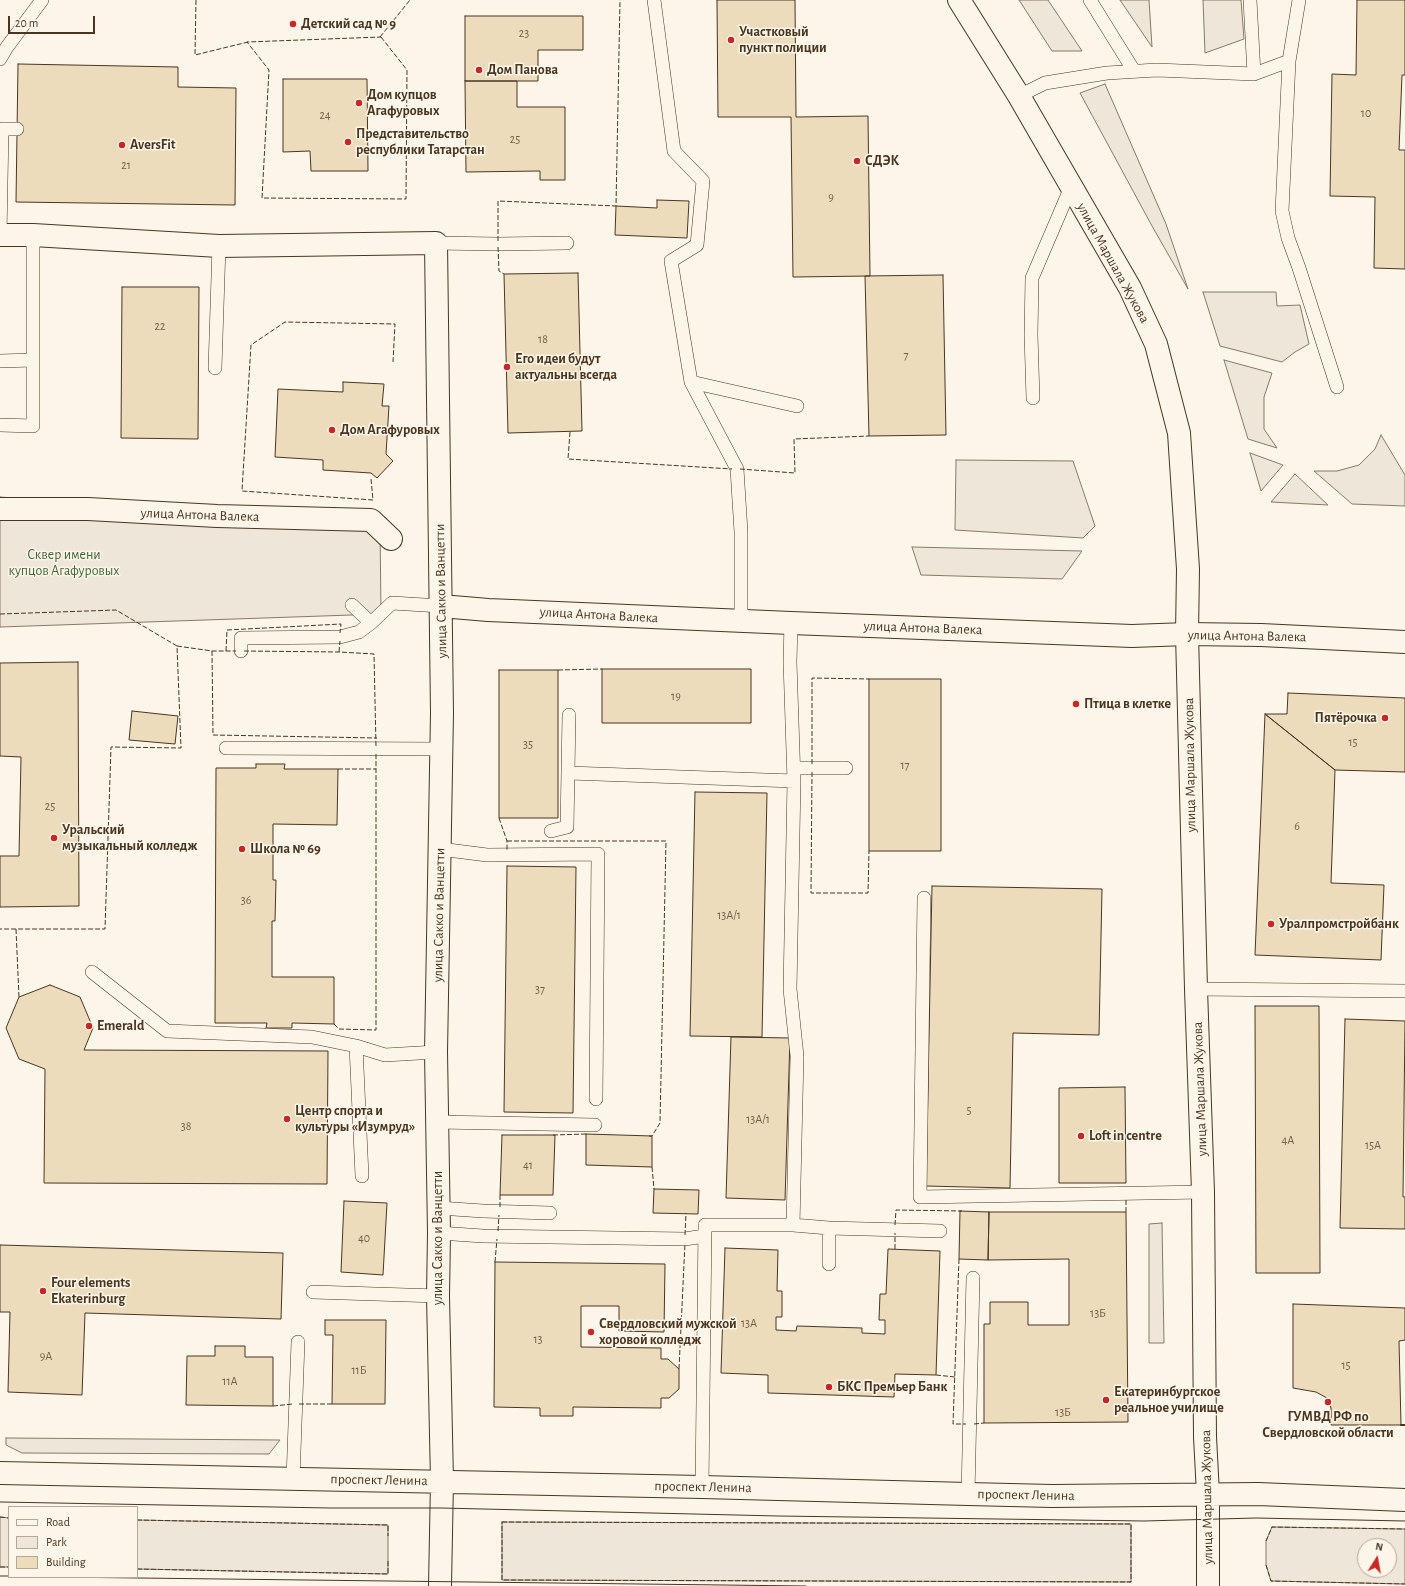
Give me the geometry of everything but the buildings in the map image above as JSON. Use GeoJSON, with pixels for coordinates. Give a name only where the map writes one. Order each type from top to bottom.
{"type":"FeatureCollection","features":[{"type":"Feature","properties":{"kind":"street","name":"улица Маршала Жукова"},"geometry":{"type":"LineString","coordinates":[[959,0],[1019,96],[1130,288],[1156,344],[1179,433],[1188,569],[1187,634],[1203,1192],[1208,1586]]}},
{"type":"Feature","properties":{"kind":"street"},"geometry":{"type":"LineString","coordinates":[[0,235],[33,235],[218,246],[436,243]]}},
{"type":"Feature","properties":{"kind":"street","name":"улица Сакко и Ванцетти"},"geometry":{"type":"LineString","coordinates":[[436,243],[441,606],[440,849],[436,1052],[439,1208],[438,1296],[442,1481],[440,1586]]}},
{"type":"Feature","properties":{"kind":"street","name":"улица Антона Валека"},"geometry":{"type":"LineString","coordinates":[[0,509],[88,510],[217,516],[371,520],[391,539]]}},
{"type":"Feature","properties":{"kind":"street","name":"улица Антона Валека"},"geometry":{"type":"LineString","coordinates":[[441,606],[488,610],[741,621],[1132,636],[1187,634],[1261,635],[1405,642]]}},
{"type":"Feature","properties":{"kind":"street","name":"проспект Ленина"},"geometry":{"type":"LineString","coordinates":[[0,1473],[442,1481],[1060,1496],[1258,1494],[1405,1500]]}},
{"type":"Feature","properties":{"kind":"lane"},"geometry":{"type":"LineString","coordinates":[[0,59],[7,47],[42,0]]}},
{"type":"Feature","properties":{"kind":"lane"},"geometry":{"type":"LineString","coordinates":[[654,0],[674,151],[703,181],[697,245],[671,261],[691,382],[737,469],[741,532],[741,621]]}},
{"type":"Feature","properties":{"kind":"lane"},"geometry":{"type":"LineString","coordinates":[[1090,0],[1134,71]]}},
{"type":"Feature","properties":{"kind":"lane"},"geometry":{"type":"LineString","coordinates":[[1250,0],[1254,74]]}},
{"type":"Feature","properties":{"kind":"lane"},"geometry":{"type":"LineString","coordinates":[[1299,0],[1289,61],[1282,211],[1288,238],[1337,388]]}},
{"type":"Feature","properties":{"kind":"lane"},"geometry":{"type":"LineString","coordinates":[[1019,96],[1045,83],[1107,73],[1157,70],[1254,74],[1289,61]]}},
{"type":"Feature","properties":{"kind":"lane"},"geometry":{"type":"LineString","coordinates":[[0,235],[2,129],[17,129]]}},
{"type":"Feature","properties":{"kind":"lane"},"geometry":{"type":"LineString","coordinates":[[1033,398],[1031,335],[1032,278],[1071,187]]}},
{"type":"Feature","properties":{"kind":"lane"},"geometry":{"type":"LineString","coordinates":[[0,425],[33,426],[33,235]]}},
{"type":"Feature","properties":{"kind":"lane"},"geometry":{"type":"LineString","coordinates":[[436,243],[567,243]]}},
{"type":"Feature","properties":{"kind":"lane"},"geometry":{"type":"LineString","coordinates":[[215,368],[218,246]]}},
{"type":"Feature","properties":{"kind":"lane"},"geometry":{"type":"LineString","coordinates":[[0,361],[33,360]]}},
{"type":"Feature","properties":{"kind":"lane"},"geometry":{"type":"LineString","coordinates":[[691,382],[797,406]]}},
{"type":"Feature","properties":{"kind":"lane"},"geometry":{"type":"LineString","coordinates":[[241,651],[241,638],[340,637],[359,632],[371,623],[392,602],[441,606]]}},
{"type":"Feature","properties":{"kind":"lane"},"geometry":{"type":"LineString","coordinates":[[352,605],[371,623]]}},
{"type":"Feature","properties":{"kind":"lane"},"geometry":{"type":"LineString","coordinates":[[791,623],[790,662],[794,775],[790,989],[797,1056],[793,1225]]}},
{"type":"Feature","properties":{"kind":"lane"},"geometry":{"type":"LineString","coordinates":[[551,831],[567,827],[569,715]]}},
{"type":"Feature","properties":{"kind":"lane"},"geometry":{"type":"LineString","coordinates":[[226,748],[441,749]]}},
{"type":"Feature","properties":{"kind":"lane"},"geometry":{"type":"LineString","coordinates":[[569,773],[794,775],[846,768]]}},
{"type":"Feature","properties":{"kind":"lane"},"geometry":{"type":"LineString","coordinates":[[440,849],[487,855],[598,854],[596,1099]]}},
{"type":"Feature","properties":{"kind":"lane"},"geometry":{"type":"LineString","coordinates":[[924,898],[920,1197],[1203,1192]]}},
{"type":"Feature","properties":{"kind":"lane"},"geometry":{"type":"LineString","coordinates":[[92,972],[167,1031],[312,1036],[356,1046],[385,1055],[436,1052]]}},
{"type":"Feature","properties":{"kind":"lane"},"geometry":{"type":"LineString","coordinates":[[1196,989],[1405,991]]}},
{"type":"Feature","properties":{"kind":"lane"},"geometry":{"type":"LineString","coordinates":[[356,1046],[362,1176]]}},
{"type":"Feature","properties":{"kind":"lane"},"geometry":{"type":"LineString","coordinates":[[438,1122],[595,1125]]}},
{"type":"Feature","properties":{"kind":"lane"},"geometry":{"type":"LineString","coordinates":[[439,1208],[483,1211],[550,1212]]}},
{"type":"Feature","properties":{"kind":"lane"},"geometry":{"type":"LineString","coordinates":[[702,1487],[705,1225],[793,1225],[829,1228],[940,1231]]}},
{"type":"Feature","properties":{"kind":"lane"},"geometry":{"type":"LineString","coordinates":[[829,1228],[829,1264]]}},
{"type":"Feature","properties":{"kind":"lane"},"geometry":{"type":"LineString","coordinates":[[439,1233],[483,1236],[685,1239],[704,1236]]}},
{"type":"Feature","properties":{"kind":"lane"},"geometry":{"type":"LineString","coordinates":[[968,1494],[973,1278]]}},
{"type":"Feature","properties":{"kind":"lane"},"geometry":{"type":"LineString","coordinates":[[313,1292],[438,1296]]}},
{"type":"Feature","properties":{"kind":"lane"},"geometry":{"type":"LineString","coordinates":[[293,1479],[298,1342]]}},
{"type":"Feature","properties":{"kind":"green space"},"geometry":{"type":"Polygon","coordinates":[[[1019,0],[1048,0],[1082,51],[1052,51],[1019,0]]]}},
{"type":"Feature","properties":{"kind":"green space"},"geometry":{"type":"Polygon","coordinates":[[[1120,0],[1149,0],[1152,47],[1120,0]]]}},
{"type":"Feature","properties":{"kind":"green space"},"geometry":{"type":"Polygon","coordinates":[[[1203,0],[1241,0],[1244,39],[1205,53],[1203,0]]]}},
{"type":"Feature","properties":{"kind":"green space"},"geometry":{"type":"Polygon","coordinates":[[[1105,84],[1166,224],[1188,289],[1080,93],[1105,84]]]}},
{"type":"Feature","properties":{"kind":"green space"},"geometry":{"type":"Polygon","coordinates":[[[1203,292],[1276,292],[1277,306],[1300,305],[1309,344],[1282,362],[1220,346],[1203,292]]]}},
{"type":"Feature","properties":{"kind":"green space"},"geometry":{"type":"Polygon","coordinates":[[[1224,360],[1272,373],[1264,397],[1264,429],[1277,448],[1248,439],[1224,360]]]}},
{"type":"Feature","properties":{"kind":"green space"},"geometry":{"type":"Polygon","coordinates":[[[1381,435],[1405,475],[1405,506],[1352,504],[1314,471],[1337,471],[1359,465],[1375,449],[1381,435]]]}},
{"type":"Feature","properties":{"kind":"green space"},"geometry":{"type":"Polygon","coordinates":[[[1250,453],[1283,465],[1261,491],[1250,453]]]}},
{"type":"Feature","properties":{"kind":"green space"},"geometry":{"type":"Polygon","coordinates":[[[956,460],[1073,461],[1095,526],[1083,538],[955,530],[956,460]]]}},
{"type":"Feature","properties":{"kind":"green space"},"geometry":{"type":"Polygon","coordinates":[[[1295,474],[1328,505],[1271,502],[1295,474]]]}},
{"type":"Feature","properties":{"kind":"green space","name":"Сквер имени купцов Агафуровых"},"geometry":{"type":"Polygon","coordinates":[[[0,497],[380,525],[381,614],[0,627],[0,497]]]}},
{"type":"Feature","properties":{"kind":"green space"},"geometry":{"type":"Polygon","coordinates":[[[912,547],[1082,551],[1062,579],[921,575],[912,547]]]}},
{"type":"Feature","properties":{"kind":"green space"},"geometry":{"type":"Polygon","coordinates":[[[1162,1223],[1164,1343],[1149,1343],[1149,1224],[1162,1223]]]}},
{"type":"Feature","properties":{"kind":"green space"},"geometry":{"type":"Polygon","coordinates":[[[6,1438],[280,1440],[269,1454],[22,1453],[6,1445],[6,1438]]]}},
{"type":"Feature","properties":{"kind":"green space"},"geometry":{"type":"Polygon","coordinates":[[[0,1517],[8,1518],[8,1567],[0,1567],[0,1517]]]}},
{"type":"Feature","properties":{"kind":"green space"},"geometry":{"type":"Polygon","coordinates":[[[138,1520],[388,1525],[388,1574],[138,1569],[138,1520]]]}},
{"type":"Feature","properties":{"kind":"green space"},"geometry":{"type":"Polygon","coordinates":[[[502,1522],[1131,1524],[1131,1582],[502,1580],[502,1522]]]}},
{"type":"Feature","properties":{"kind":"green space"},"geometry":{"type":"Polygon","coordinates":[[[1272,1527],[1405,1529],[1405,1584],[1271,1581],[1266,1565],[1266,1541],[1272,1527]]]}},
{"type":"Feature","properties":{"kind":"tram line"},"geometry":{"type":"LineString","coordinates":[[0,1502],[330,1508],[441,1508],[778,1516],[1144,1521],[1256,1518],[1405,1521]]}},
{"type":"Feature","properties":{"kind":"tram line"},"geometry":{"type":"LineString","coordinates":[[0,1576],[8,1576]]}},
{"type":"Feature","properties":{"kind":"tram line"},"geometry":{"type":"LineString","coordinates":[[138,1578],[806,1586]]}},
{"type":"Feature","properties":{"kind":"fence"},"geometry":{"type":"LineString","coordinates":[[196,0],[195,55],[248,42]]}},
{"type":"Feature","properties":{"kind":"fence"},"geometry":{"type":"LineString","coordinates":[[380,37],[410,0]]}},
{"type":"Feature","properties":{"kind":"fence"},"geometry":{"type":"LineString","coordinates":[[498,241],[498,201],[616,206],[620,0]]}},
{"type":"Feature","properties":{"kind":"fence"},"geometry":{"type":"LineString","coordinates":[[381,37],[407,70],[406,199],[262,198],[269,70],[247,42],[381,37]]}},
{"type":"Feature","properties":{"kind":"fence"},"geometry":{"type":"LineString","coordinates":[[498,247],[499,271],[504,274]]}},
{"type":"Feature","properties":{"kind":"fence"},"geometry":{"type":"LineString","coordinates":[[371,479],[373,500],[242,491],[251,345],[285,322],[395,324],[393,362]]}},
{"type":"Feature","properties":{"kind":"fence"},"geometry":{"type":"LineString","coordinates":[[570,432],[568,459],[732,469]]}},
{"type":"Feature","properties":{"kind":"fence"},"geometry":{"type":"LineString","coordinates":[[740,469],[795,473],[794,439],[869,436]]}},
{"type":"Feature","properties":{"kind":"fence"},"geometry":{"type":"LineString","coordinates":[[0,614],[116,610],[177,646],[181,748],[111,747],[105,929],[0,929]]}},
{"type":"Feature","properties":{"kind":"fence"},"geometry":{"type":"LineString","coordinates":[[226,651],[227,630],[341,624],[340,633]]}},
{"type":"Feature","properties":{"kind":"fence"},"geometry":{"type":"LineString","coordinates":[[339,652],[340,641]]}},
{"type":"Feature","properties":{"kind":"fence"},"geometry":{"type":"LineString","coordinates":[[177,646],[212,651],[236,651]]}},
{"type":"Feature","properties":{"kind":"fence"},"geometry":{"type":"LineString","coordinates":[[212,651],[213,735],[377,738]]}},
{"type":"Feature","properties":{"kind":"fence"},"geometry":{"type":"LineString","coordinates":[[244,651],[374,654],[376,746]]}},
{"type":"Feature","properties":{"kind":"fence"},"geometry":{"type":"LineString","coordinates":[[558,670],[602,669]]}},
{"type":"Feature","properties":{"kind":"fence"},"geometry":{"type":"LineString","coordinates":[[812,764],[812,678],[869,679]]}},
{"type":"Feature","properties":{"kind":"fence"},"geometry":{"type":"LineString","coordinates":[[334,1024],[339,1029],[376,1030],[376,752]]}},
{"type":"Feature","properties":{"kind":"fence"},"geometry":{"type":"LineString","coordinates":[[338,769],[376,769]]}},
{"type":"Feature","properties":{"kind":"fence"},"geometry":{"type":"LineString","coordinates":[[812,772],[811,893],[868,893],[869,851]]}},
{"type":"Feature","properties":{"kind":"fence"},"geometry":{"type":"LineString","coordinates":[[499,818],[507,841],[507,850]]}},
{"type":"Feature","properties":{"kind":"fence"},"geometry":{"type":"LineString","coordinates":[[507,841],[666,841],[660,1123],[652,1136],[649,1136]]}},
{"type":"Feature","properties":{"kind":"fence"},"geometry":{"type":"LineString","coordinates":[[16,929],[19,997]]}},
{"type":"Feature","properties":{"kind":"fence"},"geometry":{"type":"LineString","coordinates":[[553,1135],[587,1134]]}},
{"type":"Feature","properties":{"kind":"fence"},"geometry":{"type":"LineString","coordinates":[[652,1167],[654,1189]]}},
{"type":"Feature","properties":{"kind":"fence"},"geometry":{"type":"LineString","coordinates":[[500,1195],[500,1207]]}},
{"type":"Feature","properties":{"kind":"fence"},"geometry":{"type":"LineString","coordinates":[[1126,1199],[1126,1212]]}},
{"type":"Feature","properties":{"kind":"fence"},"geometry":{"type":"LineString","coordinates":[[895,1225],[896,1210],[962,1211]]}},
{"type":"Feature","properties":{"kind":"fence"},"geometry":{"type":"LineString","coordinates":[[685,1235],[686,1213]]}},
{"type":"Feature","properties":{"kind":"fence"},"geometry":{"type":"LineString","coordinates":[[498,1231],[499,1215]]}},
{"type":"Feature","properties":{"kind":"fence"},"geometry":{"type":"LineString","coordinates":[[895,1233],[895,1249]]}},
{"type":"Feature","properties":{"kind":"fence"},"geometry":{"type":"LineString","coordinates":[[495,1262],[497,1239]]}},
{"type":"Feature","properties":{"kind":"fence"},"geometry":{"type":"LineString","coordinates":[[679,1369],[685,1243]]}},
{"type":"Feature","properties":{"kind":"fence"},"geometry":{"type":"LineString","coordinates":[[959,1259],[953,1424],[966,1424]]}},
{"type":"Feature","properties":{"kind":"fence"},"geometry":{"type":"LineString","coordinates":[[936,1375],[955,1377]]}},
{"type":"Feature","properties":{"kind":"fence"},"geometry":{"type":"LineString","coordinates":[[273,1406],[293,1404]]}},
{"type":"Feature","properties":{"kind":"fence"},"geometry":{"type":"LineString","coordinates":[[299,1404],[332,1404]]}},
{"type":"Feature","properties":{"kind":"fence"},"geometry":{"type":"LineString","coordinates":[[974,1424],[984,1423]]}},
{"type":"Feature","properties":{"kind":"fence"},"geometry":{"type":"LineString","coordinates":[[0,1517],[8,1518]]}},
{"type":"Feature","properties":{"kind":"fence"},"geometry":{"type":"LineString","coordinates":[[138,1520],[388,1525],[388,1536]]}},
{"type":"Feature","properties":{"kind":"fence"},"geometry":{"type":"LineString","coordinates":[[502,1522],[1131,1524],[1131,1582],[502,1580],[502,1522]]}},
{"type":"Feature","properties":{"kind":"fence"},"geometry":{"type":"LineString","coordinates":[[1266,1541],[1272,1527],[1405,1529]]}},
{"type":"Feature","properties":{"kind":"fence"},"geometry":{"type":"LineString","coordinates":[[138,1569],[388,1574],[388,1559]]}},
{"type":"Feature","properties":{"kind":"fence"},"geometry":{"type":"LineString","coordinates":[[1266,1565],[1271,1581],[1405,1584]]}},
{"type":"Feature","properties":{"kind":"fence"},"geometry":{"type":"LineString","coordinates":[[0,1567],[8,1567]]}},
{"type":"Feature","properties":{"kind":"place","name":"Детский сад № 9"},"geometry":{"type":"Point","coordinates":[293,24]}},
{"type":"Feature","properties":{"kind":"place","name":"Участковый пункт полиции"},"geometry":{"type":"Point","coordinates":[731,40]}},
{"type":"Feature","properties":{"kind":"place","name":"Дом Панова"},"geometry":{"type":"Point","coordinates":[479,70]}},
{"type":"Feature","properties":{"kind":"place","name":"Дом купцов Агафуровых"},"geometry":{"type":"Point","coordinates":[359,103]}},
{"type":"Feature","properties":{"kind":"place","name":"Представительство республики Татарстан"},"geometry":{"type":"Point","coordinates":[348,142]}},
{"type":"Feature","properties":{"kind":"place","name":"AversFit"},"geometry":{"type":"Point","coordinates":[122,145]}},
{"type":"Feature","properties":{"kind":"place","name":"СДЭК"},"geometry":{"type":"Point","coordinates":[857,161]}},
{"type":"Feature","properties":{"kind":"place","name":"Его идеи будут актуальны всегда"},"geometry":{"type":"Point","coordinates":[507,367]}},
{"type":"Feature","properties":{"kind":"place","name":"Дом Агафуровых"},"geometry":{"type":"Point","coordinates":[332,430]}},
{"type":"Feature","properties":{"kind":"place","name":"Птица в клетке"},"geometry":{"type":"Point","coordinates":[1076,704]}},
{"type":"Feature","properties":{"kind":"place","name":"Пятёрочка"},"geometry":{"type":"Point","coordinates":[1385,718]}},
{"type":"Feature","properties":{"kind":"place","name":"Уральский музыкальный колледж"},"geometry":{"type":"Point","coordinates":[54,838]}},
{"type":"Feature","properties":{"kind":"place","name":"Школа № 69"},"geometry":{"type":"Point","coordinates":[242,849]}},
{"type":"Feature","properties":{"kind":"place","name":"Уралпромстройбанк"},"geometry":{"type":"Point","coordinates":[1271,924]}},
{"type":"Feature","properties":{"kind":"place","name":"Emerald"},"geometry":{"type":"Point","coordinates":[89,1026]}},
{"type":"Feature","properties":{"kind":"place","name":"Центр спорта и культуры «Изумруд»"},"geometry":{"type":"Point","coordinates":[287,1119]}},
{"type":"Feature","properties":{"kind":"place","name":"Loft in centre"},"geometry":{"type":"Point","coordinates":[1081,1136]}},
{"type":"Feature","properties":{"kind":"place","name":"Four elements Ekaterinburg"},"geometry":{"type":"Point","coordinates":[43,1291]}},
{"type":"Feature","properties":{"kind":"place","name":"Свердловский мужской хоровой колледж"},"geometry":{"type":"Point","coordinates":[591,1332]}},
{"type":"Feature","properties":{"kind":"place","name":"БКС Премьер Банк"},"geometry":{"type":"Point","coordinates":[829,1387]}},
{"type":"Feature","properties":{"kind":"place","name":"Екатеринбургское реальное училище"},"geometry":{"type":"Point","coordinates":[1106,1400]}},
{"type":"Feature","properties":{"kind":"place","name":"ГУМВД РФ по Свердловской области"},"geometry":{"type":"Point","coordinates":[1328,1402]}}]}
